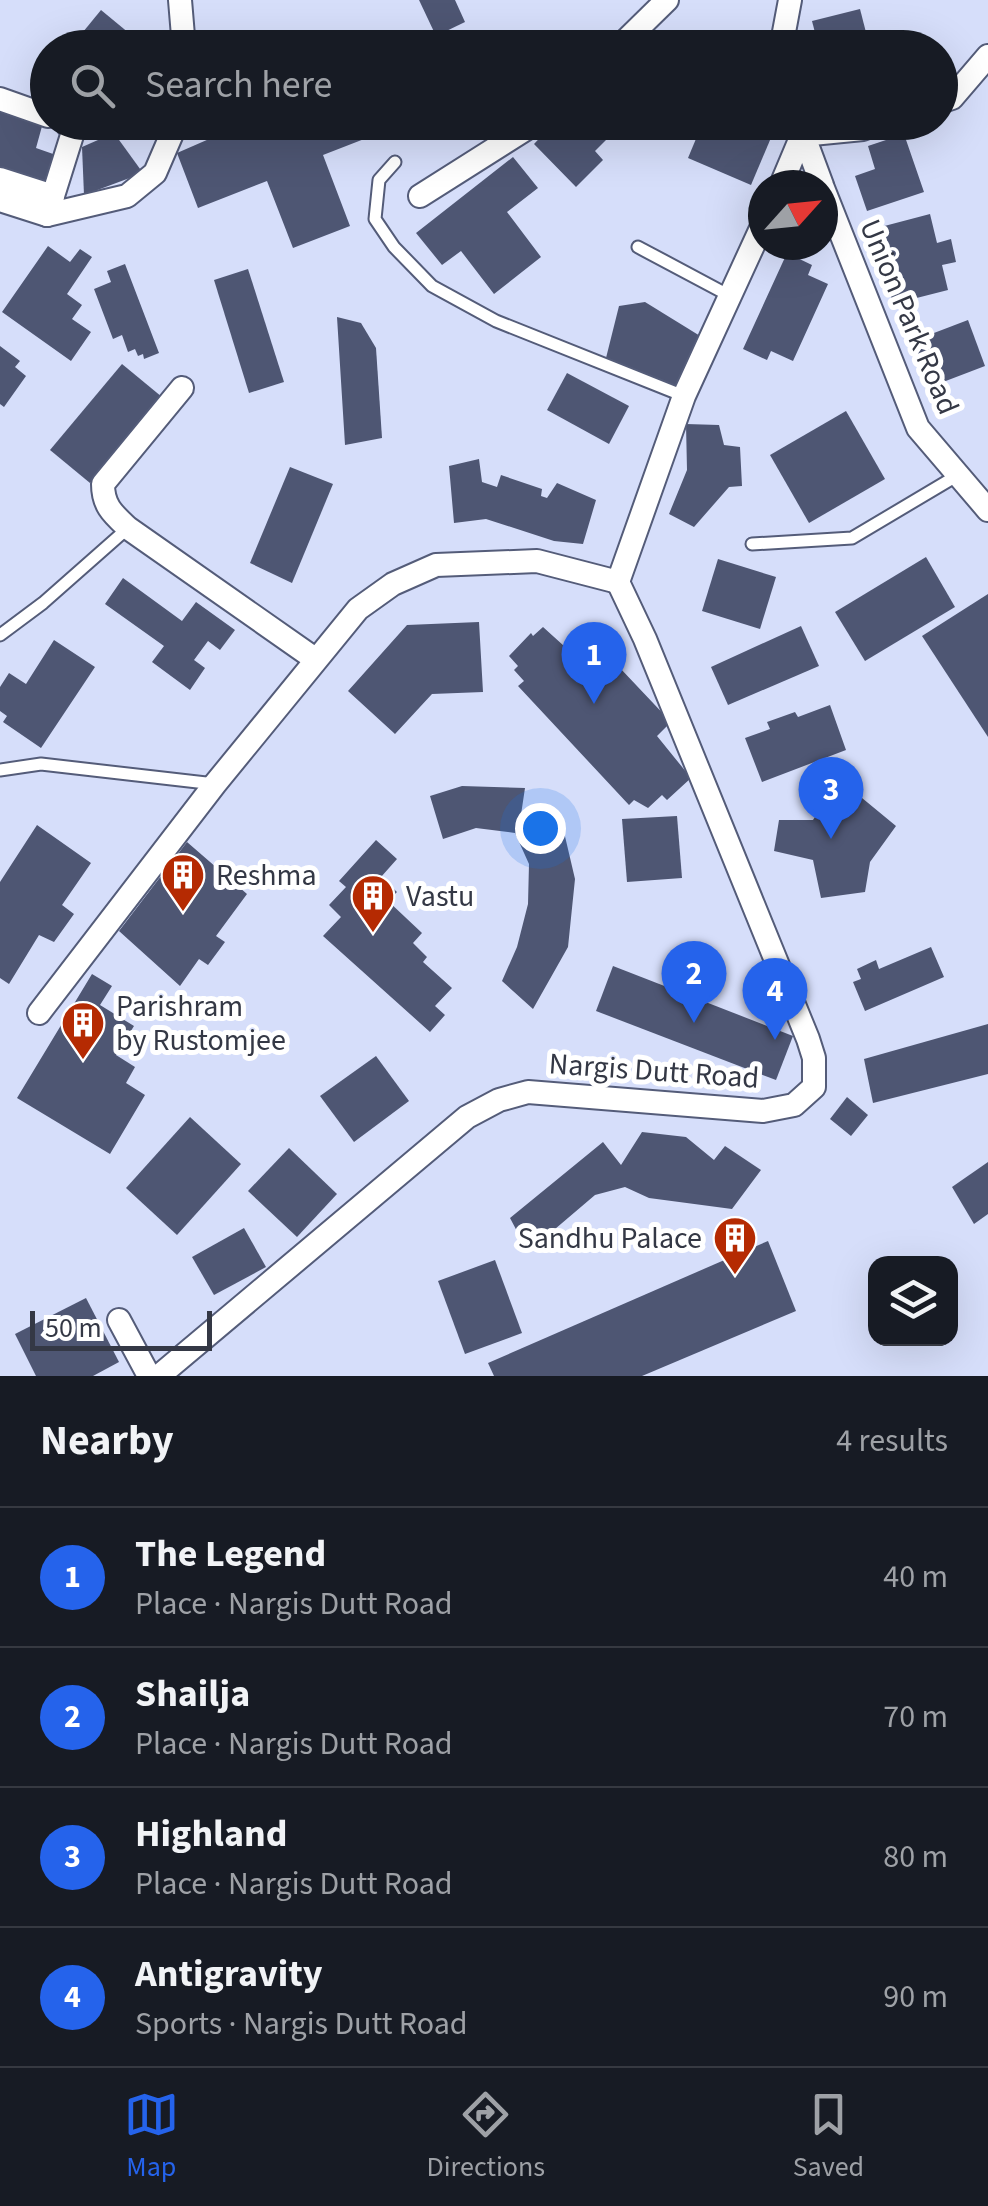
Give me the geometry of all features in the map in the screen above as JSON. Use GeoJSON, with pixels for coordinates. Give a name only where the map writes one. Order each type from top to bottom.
{"type":"FeatureCollection","features":[{"type":"Feature","properties":{"kind":"street"},"geometry":{"type":"LineString","coordinates":[[180,0],[182,30]]}},
{"type":"Feature","properties":{"kind":"street"},"geometry":{"type":"LineString","coordinates":[[636,30],[667,0]]}},
{"type":"Feature","properties":{"kind":"street"},"geometry":{"type":"LineString","coordinates":[[784,30],[790,0]]}},
{"type":"Feature","properties":{"kind":"street"},"geometry":{"type":"LineString","coordinates":[[958,91],[988,56]]}},
{"type":"Feature","properties":{"kind":"street"},"geometry":{"type":"LineString","coordinates":[[0,99],[30,110]]}},
{"type":"Feature","properties":{"kind":"street"},"geometry":{"type":"LineString","coordinates":[[50,206],[71,140]]}},
{"type":"Feature","properties":{"kind":"street"},"geometry":{"type":"LineString","coordinates":[[0,200],[50,206],[127,196],[155,173],[169,140]]}},
{"type":"Feature","properties":{"kind":"street"},"geometry":{"type":"LineString","coordinates":[[420,196],[509,140]]}},
{"type":"Feature","properties":{"kind":"street"},"geometry":{"type":"LineString","coordinates":[[786,170],[796,140]]}},
{"type":"Feature","properties":{"kind":"street","name":"Union Park Road"},"geometry":{"type":"LineString","coordinates":[[804,140],[816,170]]}},
{"type":"Feature","properties":{"kind":"street"},"geometry":{"type":"LineString","coordinates":[[0,179],[50,206]]}},
{"type":"Feature","properties":{"kind":"street","name":"Union Park Road"},"geometry":{"type":"LineString","coordinates":[[838,226],[918,428],[988,510]]}},
{"type":"Feature","properties":{"kind":"street"},"geometry":{"type":"LineString","coordinates":[[39,1013],[214,784],[358,609],[394,584],[436,566],[537,561],[618,582],[684,396],[748,257]]}},
{"type":"Feature","properties":{"kind":"street"},"geometry":{"type":"LineString","coordinates":[[182,388],[103,484],[103,498],[109,511],[315,659]]}},
{"type":"Feature","properties":{"kind":"street","name":"Nargis Dutt Road"},"geometry":{"type":"LineString","coordinates":[[159,1376],[466,1117],[498,1100],[528,1092],[763,1111],[794,1106],[814,1087],[814,1058],[808,1039],[645,639],[618,582]]}},
{"type":"Feature","properties":{"kind":"street"},"geometry":{"type":"LineString","coordinates":[[119,1320],[149,1376]]}},
{"type":"Feature","properties":{"kind":"lane"},"geometry":{"type":"LineString","coordinates":[[396,162],[379,180],[375,219],[394,248],[432,286],[496,321],[684,396]]}},
{"type":"Feature","properties":{"kind":"lane"},"geometry":{"type":"LineString","coordinates":[[638,246],[730,296]]}},
{"type":"Feature","properties":{"kind":"lane"},"geometry":{"type":"LineString","coordinates":[[752,544],[852,538],[958,475]]}},
{"type":"Feature","properties":{"kind":"lane"},"geometry":{"type":"LineString","coordinates":[[0,635],[43,603],[128,528]]}},
{"type":"Feature","properties":{"kind":"lane"},"geometry":{"type":"LineString","coordinates":[[0,770],[41,764],[214,784]]}},
{"type":"Feature","properties":{"kind":"building"},"geometry":{"type":"Polygon","coordinates":[[[419,0],[455,0],[465,22],[448,30],[433,30],[419,0]]]}},
{"type":"Feature","properties":{"kind":"building"},"geometry":{"type":"Polygon","coordinates":[[[860,9],[865,30],[814,30],[812,21],[860,9]]]}},
{"type":"Feature","properties":{"kind":"building"},"geometry":{"type":"Polygon","coordinates":[[[101,10],[125,30],[85,30],[101,10]]]}},
{"type":"Feature","properties":{"kind":"building"},"geometry":{"type":"Polygon","coordinates":[[[0,108],[30,116],[30,140],[38,140],[36,148],[56,155],[46,192],[0,177],[0,108]]]}},
{"type":"Feature","properties":{"kind":"building"},"geometry":{"type":"Polygon","coordinates":[[[98,140],[119,140],[143,173],[84,195],[82,147],[98,140]]]}},
{"type":"Feature","properties":{"kind":"building"},"geometry":{"type":"Polygon","coordinates":[[[207,140],[362,140],[323,155],[350,226],[293,248],[267,181],[198,208],[177,153],[207,140]]]}},
{"type":"Feature","properties":{"kind":"building"},"geometry":{"type":"Polygon","coordinates":[[[538,140],[606,140],[595,151],[603,160],[576,187],[534,144],[538,140]]]}},
{"type":"Feature","properties":{"kind":"building"},"geometry":{"type":"Polygon","coordinates":[[[696,140],[770,140],[757,170],[748,170],[748,184],[688,158],[696,140]]]}},
{"type":"Feature","properties":{"kind":"building"},"geometry":{"type":"Polygon","coordinates":[[[886,140],[906,140],[924,192],[867,211],[855,176],[875,169],[868,146],[886,140]]]}},
{"type":"Feature","properties":{"kind":"building"},"geometry":{"type":"Polygon","coordinates":[[[513,157],[538,188],[507,212],[541,257],[494,294],[461,251],[442,265],[416,233],[513,157]]]}},
{"type":"Feature","properties":{"kind":"building"},"geometry":{"type":"Polygon","coordinates":[[[930,214],[937,243],[951,239],[956,262],[942,265],[948,290],[893,304],[873,229],[930,214]]]}},
{"type":"Feature","properties":{"kind":"building"},"geometry":{"type":"Polygon","coordinates":[[[48,246],[70,262],[80,249],[92,257],[67,294],[82,305],[72,319],[91,332],[71,361],[2,312],[48,246]]]}},
{"type":"Feature","properties":{"kind":"building"},"geometry":{"type":"Polygon","coordinates":[[[784,260],[802,260],[812,265],[808,275],[828,284],[793,361],[771,351],[767,360],[743,349],[784,260]]]}},
{"type":"Feature","properties":{"kind":"building"},"geometry":{"type":"Polygon","coordinates":[[[125,264],[159,353],[144,359],[135,349],[128,352],[122,335],[113,339],[94,289],[111,282],[107,271],[125,264]]]}},
{"type":"Feature","properties":{"kind":"building"},"geometry":{"type":"Polygon","coordinates":[[[248,269],[284,382],[249,393],[214,280],[248,269]]]}},
{"type":"Feature","properties":{"kind":"building"},"geometry":{"type":"Polygon","coordinates":[[[645,302],[705,339],[680,389],[606,358],[619,306],[645,302]]]}},
{"type":"Feature","properties":{"kind":"building"},"geometry":{"type":"Polygon","coordinates":[[[337,317],[361,323],[376,348],[382,438],[345,445],[337,317]]]}},
{"type":"Feature","properties":{"kind":"building"},"geometry":{"type":"Polygon","coordinates":[[[968,320],[985,366],[930,387],[913,341],[968,320]]]}},
{"type":"Feature","properties":{"kind":"building"},"geometry":{"type":"Polygon","coordinates":[[[0,346],[20,361],[15,367],[26,376],[4,407],[0,404],[0,346]]]}},
{"type":"Feature","properties":{"kind":"building"},"geometry":{"type":"Polygon","coordinates":[[[122,364],[162,397],[90,483],[50,450],[122,364]]]}},
{"type":"Feature","properties":{"kind":"building"},"geometry":{"type":"Polygon","coordinates":[[[567,373],[629,406],[609,444],[547,410],[567,373]]]}},
{"type":"Feature","properties":{"kind":"building"},"geometry":{"type":"Polygon","coordinates":[[[846,411],[885,479],[809,523],[770,455],[846,411]]]}},
{"type":"Feature","properties":{"kind":"building"},"geometry":{"type":"Polygon","coordinates":[[[686,424],[719,425],[724,445],[740,447],[742,486],[729,487],[694,527],[669,514],[687,470],[686,424]]]}},
{"type":"Feature","properties":{"kind":"building"},"geometry":{"type":"Polygon","coordinates":[[[479,459],[482,482],[497,487],[501,475],[542,489],[541,496],[547,498],[557,483],[596,500],[583,544],[554,541],[486,519],[454,523],[449,466],[479,459]]]}},
{"type":"Feature","properties":{"kind":"building"},"geometry":{"type":"Polygon","coordinates":[[[290,467],[333,484],[292,583],[250,563],[290,467]]]}},
{"type":"Feature","properties":{"kind":"building"},"geometry":{"type":"Polygon","coordinates":[[[926,557],[955,607],[865,661],[835,612],[926,557]]]}},
{"type":"Feature","properties":{"kind":"building"},"geometry":{"type":"Polygon","coordinates":[[[718,559],[776,577],[760,629],[702,611],[718,559]]]}},
{"type":"Feature","properties":{"kind":"building"},"geometry":{"type":"Polygon","coordinates":[[[123,578],[182,621],[196,602],[235,630],[220,650],[208,641],[194,660],[205,668],[190,690],[152,662],[164,646],[105,604],[123,578]]]}},
{"type":"Feature","properties":{"kind":"building"},"geometry":{"type":"Polygon","coordinates":[[[988,594],[988,737],[922,636],[988,594]]]}},
{"type":"Feature","properties":{"kind":"building"},"geometry":{"type":"Polygon","coordinates":[[[479,622],[483,692],[432,694],[395,734],[348,691],[407,625],[479,622]]]}},
{"type":"Feature","properties":{"kind":"building"},"geometry":{"type":"Polygon","coordinates":[[[801,626],[819,666],[728,705],[711,667],[801,626]]]}},
{"type":"Feature","properties":{"kind":"building"},"geometry":{"type":"Polygon","coordinates":[[[543,627],[585,665],[602,649],[671,722],[657,736],[691,778],[667,800],[662,795],[648,808],[634,800],[629,805],[518,686],[524,681],[509,656],[531,633],[533,636],[543,627]]]}},
{"type":"Feature","properties":{"kind":"building"},"geometry":{"type":"Polygon","coordinates":[[[54,640],[95,667],[41,748],[3,722],[7,716],[0,711],[0,687],[9,673],[26,684],[54,640]]]}},
{"type":"Feature","properties":{"kind":"building"},"geometry":{"type":"Polygon","coordinates":[[[830,705],[846,750],[762,782],[745,738],[770,729],[767,722],[795,712],[798,717],[830,705]]]}},
{"type":"Feature","properties":{"kind":"building"},"geometry":{"type":"Polygon","coordinates":[[[839,779],[896,826],[870,862],[865,892],[821,898],[813,860],[774,851],[779,820],[813,820],[839,779]]]}},
{"type":"Feature","properties":{"kind":"building"},"geometry":{"type":"Polygon","coordinates":[[[462,786],[525,788],[519,828],[560,815],[575,879],[568,947],[533,1009],[502,981],[517,947],[528,904],[529,864],[515,833],[476,828],[443,839],[430,796],[462,786]]]}},
{"type":"Feature","properties":{"kind":"building"},"geometry":{"type":"Polygon","coordinates":[[[677,816],[682,878],[627,882],[622,819],[677,816]]]}},
{"type":"Feature","properties":{"kind":"building"},"geometry":{"type":"Polygon","coordinates":[[[37,825],[91,863],[62,905],[74,914],[54,942],[39,935],[9,984],[0,978],[0,882],[37,825]]]}},
{"type":"Feature","properties":{"kind":"building","name":"Vastu"},"geometry":{"type":"Polygon","coordinates":[[[376,840],[397,859],[381,877],[397,892],[388,901],[422,933],[413,943],[427,957],[423,962],[452,988],[435,1006],[445,1015],[430,1032],[323,936],[341,917],[329,905],[346,887],[339,881],[376,840]]]}},
{"type":"Feature","properties":{"kind":"building","name":"Reshma"},"geometry":{"type":"Polygon","coordinates":[[[187,842],[247,894],[216,936],[225,942],[208,965],[199,959],[180,986],[119,931],[187,842]]]}},
{"type":"Feature","properties":{"kind":"building"},"geometry":{"type":"Polygon","coordinates":[[[931,947],[944,977],[865,1011],[853,982],[861,979],[857,969],[876,960],[879,969],[931,947]]]}},
{"type":"Feature","properties":{"kind":"building"},"geometry":{"type":"Polygon","coordinates":[[[613,966],[793,1036],[776,1080],[596,1011],[613,966]]]}},
{"type":"Feature","properties":{"kind":"building","name":"Parishram by Rustomjee"},"geometry":{"type":"Polygon","coordinates":[[[92,974],[112,986],[100,1005],[134,1026],[116,1055],[135,1067],[126,1083],[145,1095],[110,1154],[17,1098],[92,974]]]}},
{"type":"Feature","properties":{"kind":"building"},"geometry":{"type":"Polygon","coordinates":[[[988,1024],[988,1074],[873,1103],[864,1059],[988,1024]]]}},
{"type":"Feature","properties":{"kind":"building"},"geometry":{"type":"Polygon","coordinates":[[[376,1056],[409,1101],[354,1142],[320,1096],[376,1056]]]}},
{"type":"Feature","properties":{"kind":"building"},"geometry":{"type":"Polygon","coordinates":[[[847,1097],[868,1115],[851,1136],[830,1119],[847,1097]]]}},
{"type":"Feature","properties":{"kind":"building"},"geometry":{"type":"Polygon","coordinates":[[[190,1117],[241,1164],[177,1235],[126,1188],[190,1117]]]}},
{"type":"Feature","properties":{"kind":"building"},"geometry":{"type":"Polygon","coordinates":[[[642,1132],[686,1137],[714,1160],[725,1146],[761,1170],[732,1209],[649,1198],[625,1187],[595,1195],[528,1252],[510,1218],[603,1142],[621,1165],[642,1132]]]}},
{"type":"Feature","properties":{"kind":"building"},"geometry":{"type":"Polygon","coordinates":[[[289,1148],[337,1194],[297,1237],[248,1191],[289,1148]]]}},
{"type":"Feature","properties":{"kind":"building"},"geometry":{"type":"Polygon","coordinates":[[[988,1162],[988,1214],[974,1224],[952,1187],[988,1162]]]}},
{"type":"Feature","properties":{"kind":"building"},"geometry":{"type":"Polygon","coordinates":[[[244,1228],[266,1267],[214,1295],[192,1257],[244,1228]]]}},
{"type":"Feature","properties":{"kind":"building","name":"Sandhu Palace"},"geometry":{"type":"Polygon","coordinates":[[[768,1241],[796,1311],[642,1376],[494,1376],[488,1363],[768,1241]]]}},
{"type":"Feature","properties":{"kind":"building"},"geometry":{"type":"Polygon","coordinates":[[[495,1260],[522,1333],[465,1354],[438,1281],[495,1260]]]}},
{"type":"Feature","properties":{"kind":"building"},"geometry":{"type":"Polygon","coordinates":[[[86,1298],[119,1362],[93,1376],[36,1376],[15,1334],[86,1298]]]}},
{"type":"Feature","properties":{"kind":"place","name":"The Legend"},"geometry":{"type":"Point","coordinates":[594,704]}},
{"type":"Feature","properties":{"kind":"place","name":"Highland"},"geometry":{"type":"Point","coordinates":[831,839]}},
{"type":"Feature","properties":{"kind":"place","name":"Reshma"},"geometry":{"type":"Point","coordinates":[183,913]}},
{"type":"Feature","properties":{"kind":"place","name":"Vastu"},"geometry":{"type":"Point","coordinates":[373,934]}},
{"type":"Feature","properties":{"kind":"place","name":"Shailja"},"geometry":{"type":"Point","coordinates":[694,1023]}},
{"type":"Feature","properties":{"kind":"place","name":"Antigravity"},"geometry":{"type":"Point","coordinates":[775,1040]}},
{"type":"Feature","properties":{"kind":"place","name":"Parishram by Rustomjee"},"geometry":{"type":"Point","coordinates":[83,1061]}},
{"type":"Feature","properties":{"kind":"place","name":"Sandhu Palace"},"geometry":{"type":"Point","coordinates":[735,1276]}}]}
